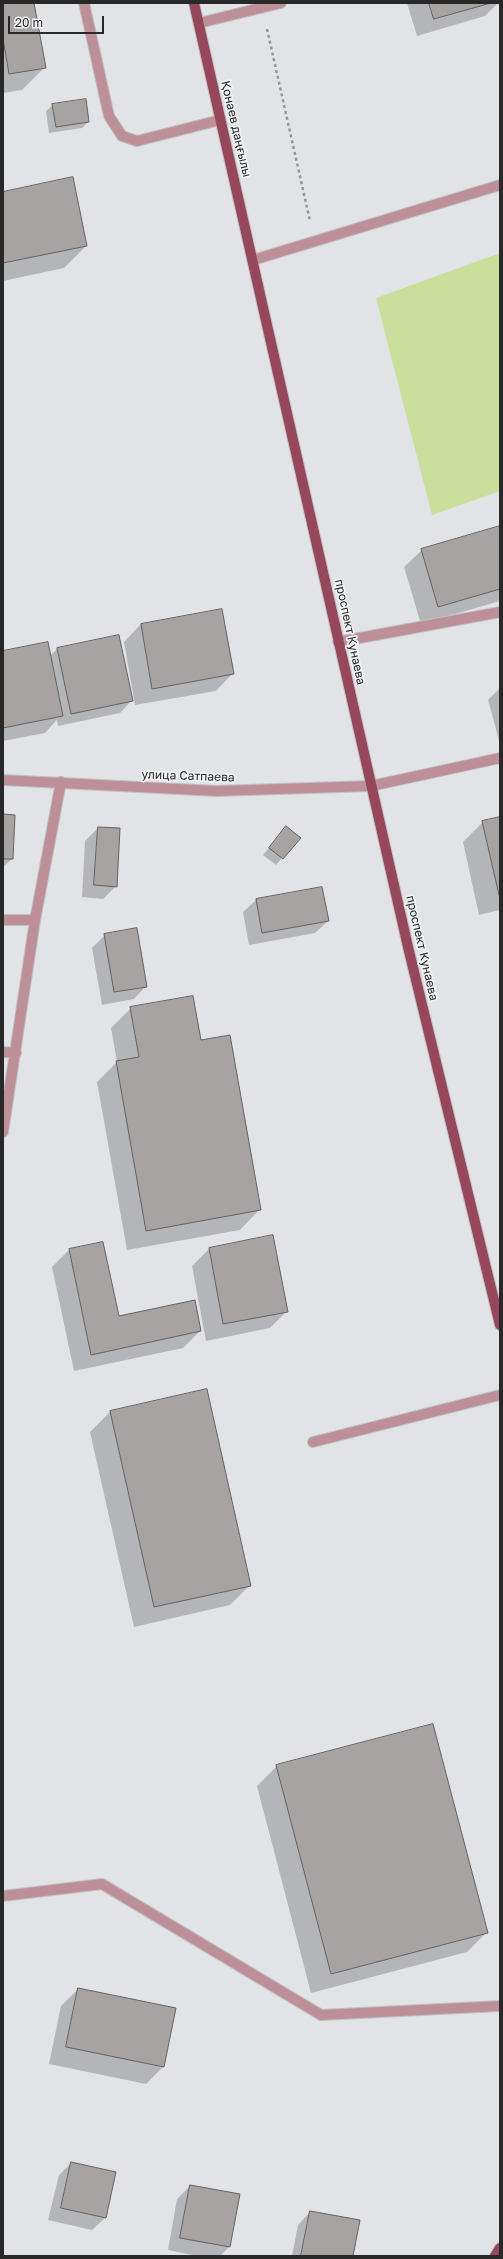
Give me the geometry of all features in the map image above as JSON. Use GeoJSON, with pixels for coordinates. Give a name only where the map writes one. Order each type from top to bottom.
{"type":"FeatureCollection","features":[{"type":"Feature","properties":{"kind":"main road","name":"Қонаев даңғылы"},"geometry":{"type":"LineString","coordinates":[[194,3],[265,316]]}},
{"type":"Feature","properties":{"kind":"main road","name":"проспект Кунаева"},"geometry":{"type":"LineString","coordinates":[[265,316],[408,947],[500,1325]]}},
{"type":"Feature","properties":{"kind":"main road"},"geometry":{"type":"LineString","coordinates":[[495,2256],[500,2248]]}},
{"type":"Feature","properties":{"kind":"street"},"geometry":{"type":"LineString","coordinates":[[84,3],[109,116],[122,136],[137,141],[220,120]]}},
{"type":"Feature","properties":{"kind":"street"},"geometry":{"type":"LineString","coordinates":[[199,23],[281,3]]}},
{"type":"Feature","properties":{"kind":"street"},"geometry":{"type":"LineString","coordinates":[[253,260],[500,185]]}},
{"type":"Feature","properties":{"kind":"street"},"geometry":{"type":"LineString","coordinates":[[338,642],[500,612]]}},
{"type":"Feature","properties":{"kind":"street","name":"улица Сатпаева"},"geometry":{"type":"LineString","coordinates":[[3,780],[217,791],[372,786],[500,758]]}},
{"type":"Feature","properties":{"kind":"street"},"geometry":{"type":"LineString","coordinates":[[3,1132],[35,920],[61,782]]}},
{"type":"Feature","properties":{"kind":"street"},"geometry":{"type":"LineString","coordinates":[[3,920],[35,920]]}},
{"type":"Feature","properties":{"kind":"street"},"geometry":{"type":"LineString","coordinates":[[3,1052],[16,1053]]}},
{"type":"Feature","properties":{"kind":"street"},"geometry":{"type":"LineString","coordinates":[[313,1442],[500,1395]]}},
{"type":"Feature","properties":{"kind":"street"},"geometry":{"type":"LineString","coordinates":[[3,1896],[102,1884],[321,2015],[500,2006]]}},
{"type":"Feature","properties":{"kind":"path"},"geometry":{"type":"LineString","coordinates":[[262,8],[314,242]]}},
{"type":"Feature","properties":{"kind":"green space"},"geometry":{"type":"Polygon","coordinates":[[[500,253],[500,491],[432,515],[376,298],[500,253]]]}},
{"type":"Feature","properties":{"kind":"building"},"geometry":{"type":"Polygon","coordinates":[[[3,3],[34,3],[46,68],[9,74],[3,39],[3,3]]]}},
{"type":"Feature","properties":{"kind":"building"},"geometry":{"type":"Polygon","coordinates":[[[429,3],[491,3],[434,19],[429,3]]]}},
{"type":"Feature","properties":{"kind":"building"},"geometry":{"type":"Polygon","coordinates":[[[86,99],[89,122],[56,127],[52,104],[86,99]]]}},
{"type":"Feature","properties":{"kind":"building"},"geometry":{"type":"Polygon","coordinates":[[[73,177],[87,246],[3,263],[3,192],[73,177]]]}},
{"type":"Feature","properties":{"kind":"building"},"geometry":{"type":"Polygon","coordinates":[[[500,526],[500,589],[438,607],[421,549],[500,526]]]}},
{"type":"Feature","properties":{"kind":"building"},"geometry":{"type":"Polygon","coordinates":[[[222,609],[234,674],[152,689],[141,624],[222,609]]]}},
{"type":"Feature","properties":{"kind":"building"},"geometry":{"type":"Polygon","coordinates":[[[119,635],[133,701],[71,714],[57,648],[119,635]]]}},
{"type":"Feature","properties":{"kind":"building"},"geometry":{"type":"Polygon","coordinates":[[[48,642],[63,716],[3,728],[3,651],[48,642]]]}},
{"type":"Feature","properties":{"kind":"building"},"geometry":{"type":"Polygon","coordinates":[[[3,814],[15,815],[13,859],[3,859],[3,814]]]}},
{"type":"Feature","properties":{"kind":"building"},"geometry":{"type":"Polygon","coordinates":[[[500,817],[500,895],[499,895],[482,821],[500,817]]]}},
{"type":"Feature","properties":{"kind":"building"},"geometry":{"type":"Polygon","coordinates":[[[286,826],[301,838],[283,859],[269,848],[286,826]]]}},
{"type":"Feature","properties":{"kind":"building"},"geometry":{"type":"Polygon","coordinates":[[[98,827],[120,828],[117,887],[94,885],[98,827]]]}},
{"type":"Feature","properties":{"kind":"building"},"geometry":{"type":"Polygon","coordinates":[[[322,887],[329,921],[262,933],[256,899],[322,887]]]}},
{"type":"Feature","properties":{"kind":"building"},"geometry":{"type":"Polygon","coordinates":[[[137,928],[147,987],[114,992],[104,934],[137,928]]]}},
{"type":"Feature","properties":{"kind":"building"},"geometry":{"type":"Polygon","coordinates":[[[193,996],[201,1040],[230,1035],[261,1210],[146,1231],[116,1061],[139,1057],[130,1007],[193,996]]]}},
{"type":"Feature","properties":{"kind":"building"},"geometry":{"type":"Polygon","coordinates":[[[273,1235],[288,1312],[223,1324],[209,1248],[273,1235]]]}},
{"type":"Feature","properties":{"kind":"building"},"geometry":{"type":"Polygon","coordinates":[[[103,1242],[119,1316],[195,1300],[201,1331],[91,1355],[69,1249],[103,1242]]]}},
{"type":"Feature","properties":{"kind":"building"},"geometry":{"type":"Polygon","coordinates":[[[207,1389],[251,1586],[154,1607],[110,1411],[207,1389]]]}},
{"type":"Feature","properties":{"kind":"building"},"geometry":{"type":"Polygon","coordinates":[[[433,1724],[488,1933],[331,1974],[276,1765],[433,1724]]]}},
{"type":"Feature","properties":{"kind":"building"},"geometry":{"type":"Polygon","coordinates":[[[78,1988],[176,2008],[164,2067],[66,2047],[78,1988]]]}},
{"type":"Feature","properties":{"kind":"building"},"geometry":{"type":"Polygon","coordinates":[[[71,2162],[116,2172],[106,2218],[61,2208],[71,2162]]]}},
{"type":"Feature","properties":{"kind":"building"},"geometry":{"type":"Polygon","coordinates":[[[190,2185],[240,2194],[230,2247],[180,2238],[190,2185]]]}},
{"type":"Feature","properties":{"kind":"building"},"geometry":{"type":"Polygon","coordinates":[[[310,2211],[360,2220],[353,2256],[301,2256],[310,2211]]]}}]}
